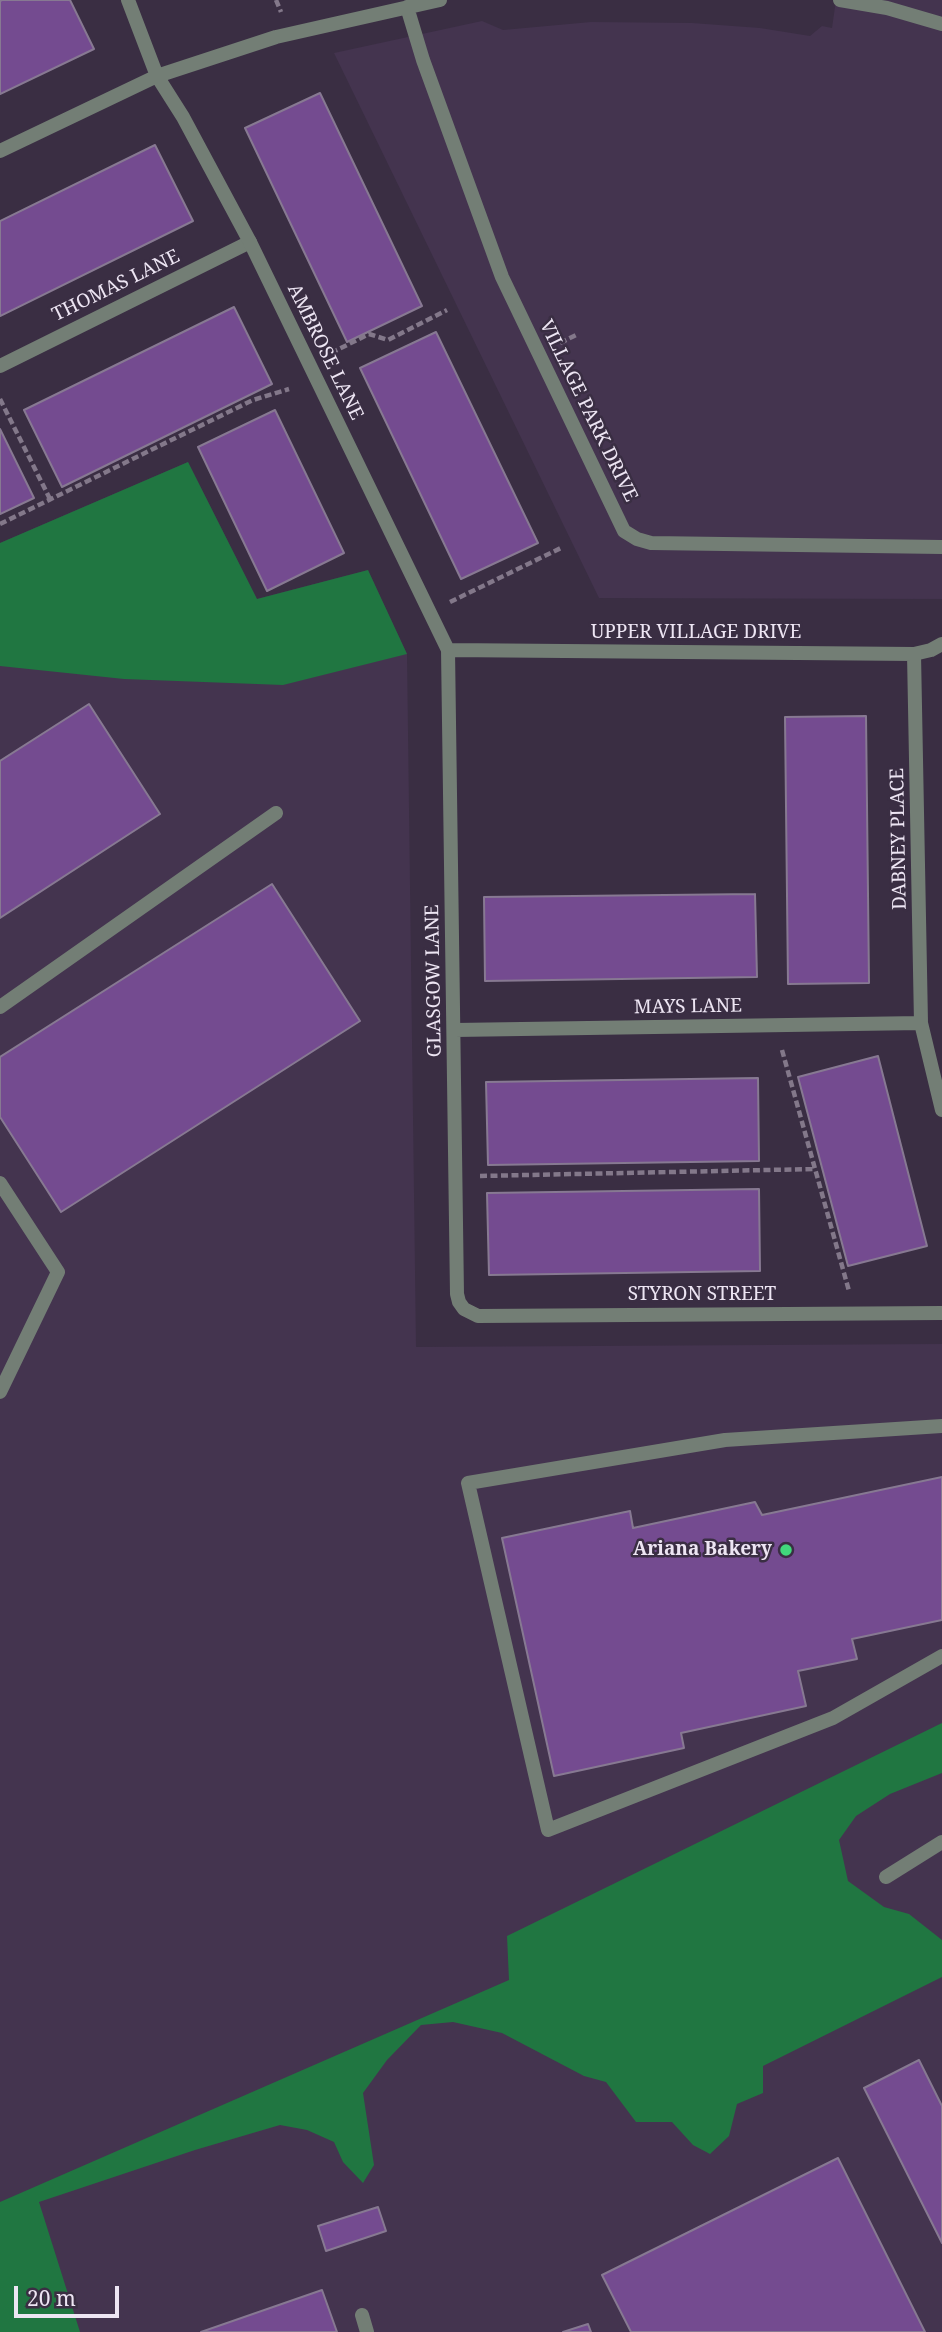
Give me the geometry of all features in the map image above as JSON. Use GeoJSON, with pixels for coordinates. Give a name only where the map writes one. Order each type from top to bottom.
{"type":"FeatureCollection","features":[{"type":"Feature","properties":{"kind":"street","name":"AMBROSE LANE"},"geometry":{"type":"LineString","coordinates":[[128,0],[157,76],[183,117],[250,242],[448,650]]}},
{"type":"Feature","properties":{"kind":"street"},"geometry":{"type":"LineString","coordinates":[[0,151],[157,76],[276,37],[406,3],[440,0]]}},
{"type":"Feature","properties":{"kind":"street"},"geometry":{"type":"LineString","coordinates":[[840,0],[865,2],[942,24]]}},
{"type":"Feature","properties":{"kind":"street","name":"VILLAGE PARK DRIVE"},"geometry":{"type":"LineString","coordinates":[[406,3],[423,60],[502,277],[624,531],[637,540],[651,543],[942,547]]}},
{"type":"Feature","properties":{"kind":"street","name":"THOMAS LANE"},"geometry":{"type":"LineString","coordinates":[[0,366],[250,242]]}},
{"type":"Feature","properties":{"kind":"street","name":"UPPER VILLAGE DRIVE"},"geometry":{"type":"LineString","coordinates":[[448,650],[914,654],[942,644]]}},
{"type":"Feature","properties":{"kind":"street","name":"GLASGOW LANE"},"geometry":{"type":"LineString","coordinates":[[448,650],[457,1294],[464,1309]]}},
{"type":"Feature","properties":{"kind":"street","name":"DABNEY PLACE"},"geometry":{"type":"LineString","coordinates":[[914,654],[921,1023],[942,1110]]}},
{"type":"Feature","properties":{"kind":"street"},"geometry":{"type":"LineString","coordinates":[[0,1007],[276,813]]}},
{"type":"Feature","properties":{"kind":"street","name":"MAYS LANE"},"geometry":{"type":"LineString","coordinates":[[454,1030],[921,1023]]}},
{"type":"Feature","properties":{"kind":"street"},"geometry":{"type":"LineString","coordinates":[[0,1183],[58,1272],[0,1392]]}},
{"type":"Feature","properties":{"kind":"street","name":"STYRON STREET"},"geometry":{"type":"LineString","coordinates":[[464,1309],[478,1316],[942,1313]]}},
{"type":"Feature","properties":{"kind":"street"},"geometry":{"type":"LineString","coordinates":[[942,1426],[725,1440],[468,1483],[548,1830],[833,1718],[942,1656]]}},
{"type":"Feature","properties":{"kind":"street"},"geometry":{"type":"LineString","coordinates":[[886,1877],[942,1842]]}},
{"type":"Feature","properties":{"kind":"street"},"geometry":{"type":"LineString","coordinates":[[362,2315],[367,2332]]}},
{"type":"Feature","properties":{"kind":"path"},"geometry":{"type":"LineString","coordinates":[[326,355],[369,334],[388,340],[447,310]]}},
{"type":"Feature","properties":{"kind":"path"},"geometry":{"type":"LineString","coordinates":[[0,524],[253,400],[289,389]]}},
{"type":"Feature","properties":{"kind":"path"},"geometry":{"type":"LineString","coordinates":[[0,399],[50,499]]}},
{"type":"Feature","properties":{"kind":"path"},"geometry":{"type":"LineString","coordinates":[[447,604],[563,547]]}},
{"type":"Feature","properties":{"kind":"path"},"geometry":{"type":"LineString","coordinates":[[775,1025],[855,1313]]}},
{"type":"Feature","properties":{"kind":"path"},"geometry":{"type":"LineString","coordinates":[[475,1176],[815,1170]]}},
{"type":"Feature","properties":{"kind":"shaded area"},"geometry":{"type":"Polygon","coordinates":[[[836,0],[942,0],[942,599],[599,598],[334,53],[482,21],[503,30],[591,22],[692,23],[760,28],[810,36],[822,26],[832,28],[836,0]]]}},
{"type":"Feature","properties":{"kind":"shaded area"},"geometry":{"type":"Polygon","coordinates":[[[188,462],[257,599],[368,570],[407,654],[416,1347],[942,1344],[942,2332],[0,2332],[0,543],[188,462]]]}},
{"type":"Feature","properties":{"kind":"green space"},"geometry":{"type":"Polygon","coordinates":[[[188,462],[257,599],[368,570],[407,654],[283,685],[124,679],[0,666],[0,543],[188,462]]]}},
{"type":"Feature","properties":{"kind":"green space"},"geometry":{"type":"Polygon","coordinates":[[[942,1723],[942,1773],[890,1794],[856,1816],[839,1840],[848,1881],[884,1907],[909,1914],[942,1940],[942,1977],[763,2066],[763,2093],[737,2104],[729,2136],[710,2154],[693,2145],[672,2122],[636,2122],[606,2082],[584,2076],[502,2033],[453,2022],[421,2025],[387,2060],[363,2093],[374,2165],[363,2183],[343,2162],[334,2142],[307,2130],[280,2125],[39,2202],[80,2332],[0,2332],[0,2202],[509,1980],[507,1936],[942,1723]]]}},
{"type":"Feature","properties":{"kind":"building"},"geometry":{"type":"Polygon","coordinates":[[[2,0],[70,0],[94,49],[0,94],[2,0]]]}},
{"type":"Feature","properties":{"kind":"building"},"geometry":{"type":"Polygon","coordinates":[[[320,93],[422,306],[347,342],[245,128],[320,93]]]}},
{"type":"Feature","properties":{"kind":"building"},"geometry":{"type":"Polygon","coordinates":[[[155,145],[193,221],[0,316],[0,221],[155,145]]]}},
{"type":"Feature","properties":{"kind":"building"},"geometry":{"type":"Polygon","coordinates":[[[234,307],[272,384],[62,487],[24,410],[234,307]]]}},
{"type":"Feature","properties":{"kind":"building"},"geometry":{"type":"Polygon","coordinates":[[[436,332],[538,543],[461,579],[360,368],[436,332]]]}},
{"type":"Feature","properties":{"kind":"building"},"geometry":{"type":"Polygon","coordinates":[[[275,410],[344,553],[267,591],[198,447],[275,410]]]}},
{"type":"Feature","properties":{"kind":"building"},"geometry":{"type":"Polygon","coordinates":[[[0,429],[34,498],[0,514],[0,429]]]}},
{"type":"Feature","properties":{"kind":"building"},"geometry":{"type":"Polygon","coordinates":[[[89,704],[160,814],[0,918],[0,761],[89,704]]]}},
{"type":"Feature","properties":{"kind":"building"},"geometry":{"type":"Polygon","coordinates":[[[866,716],[869,983],[788,984],[785,717],[866,716]]]}},
{"type":"Feature","properties":{"kind":"building"},"geometry":{"type":"Polygon","coordinates":[[[272,884],[360,1021],[61,1212],[0,1117],[0,1057],[272,884]]]}},
{"type":"Feature","properties":{"kind":"building"},"geometry":{"type":"Polygon","coordinates":[[[755,894],[757,977],[485,981],[484,897],[755,894]]]}},
{"type":"Feature","properties":{"kind":"building"},"geometry":{"type":"Polygon","coordinates":[[[878,1056],[927,1246],[848,1266],[798,1077],[878,1056]]]}},
{"type":"Feature","properties":{"kind":"building"},"geometry":{"type":"Polygon","coordinates":[[[758,1078],[759,1161],[488,1165],[486,1082],[758,1078]]]}},
{"type":"Feature","properties":{"kind":"building"},"geometry":{"type":"Polygon","coordinates":[[[759,1189],[760,1271],[489,1275],[487,1193],[759,1189]]]}},
{"type":"Feature","properties":{"kind":"building"},"geometry":{"type":"Polygon","coordinates":[[[942,1477],[942,1620],[852,1639],[857,1659],[798,1671],[806,1706],[681,1733],[684,1748],[554,1776],[502,1538],[630,1511],[633,1528],[755,1502],[762,1515],[942,1477]]]}},
{"type":"Feature","properties":{"kind":"building"},"geometry":{"type":"Polygon","coordinates":[[[919,2060],[942,2106],[942,2243],[864,2088],[919,2060]]]}},
{"type":"Feature","properties":{"kind":"building"},"geometry":{"type":"Polygon","coordinates":[[[838,2158],[925,2332],[631,2332],[602,2275],[838,2158]]]}},
{"type":"Feature","properties":{"kind":"building"},"geometry":{"type":"Polygon","coordinates":[[[378,2207],[386,2231],[326,2251],[318,2226],[378,2207]]]}},
{"type":"Feature","properties":{"kind":"building"},"geometry":{"type":"Polygon","coordinates":[[[322,2290],[337,2332],[201,2332],[322,2290]]]}},
{"type":"Feature","properties":{"kind":"building"},"geometry":{"type":"Polygon","coordinates":[[[588,2324],[591,2332],[563,2332],[588,2324]]]}},
{"type":"Feature","properties":{"kind":"place","name":"Ariana Bakery"},"geometry":{"type":"Point","coordinates":[786,1550]}}]}
